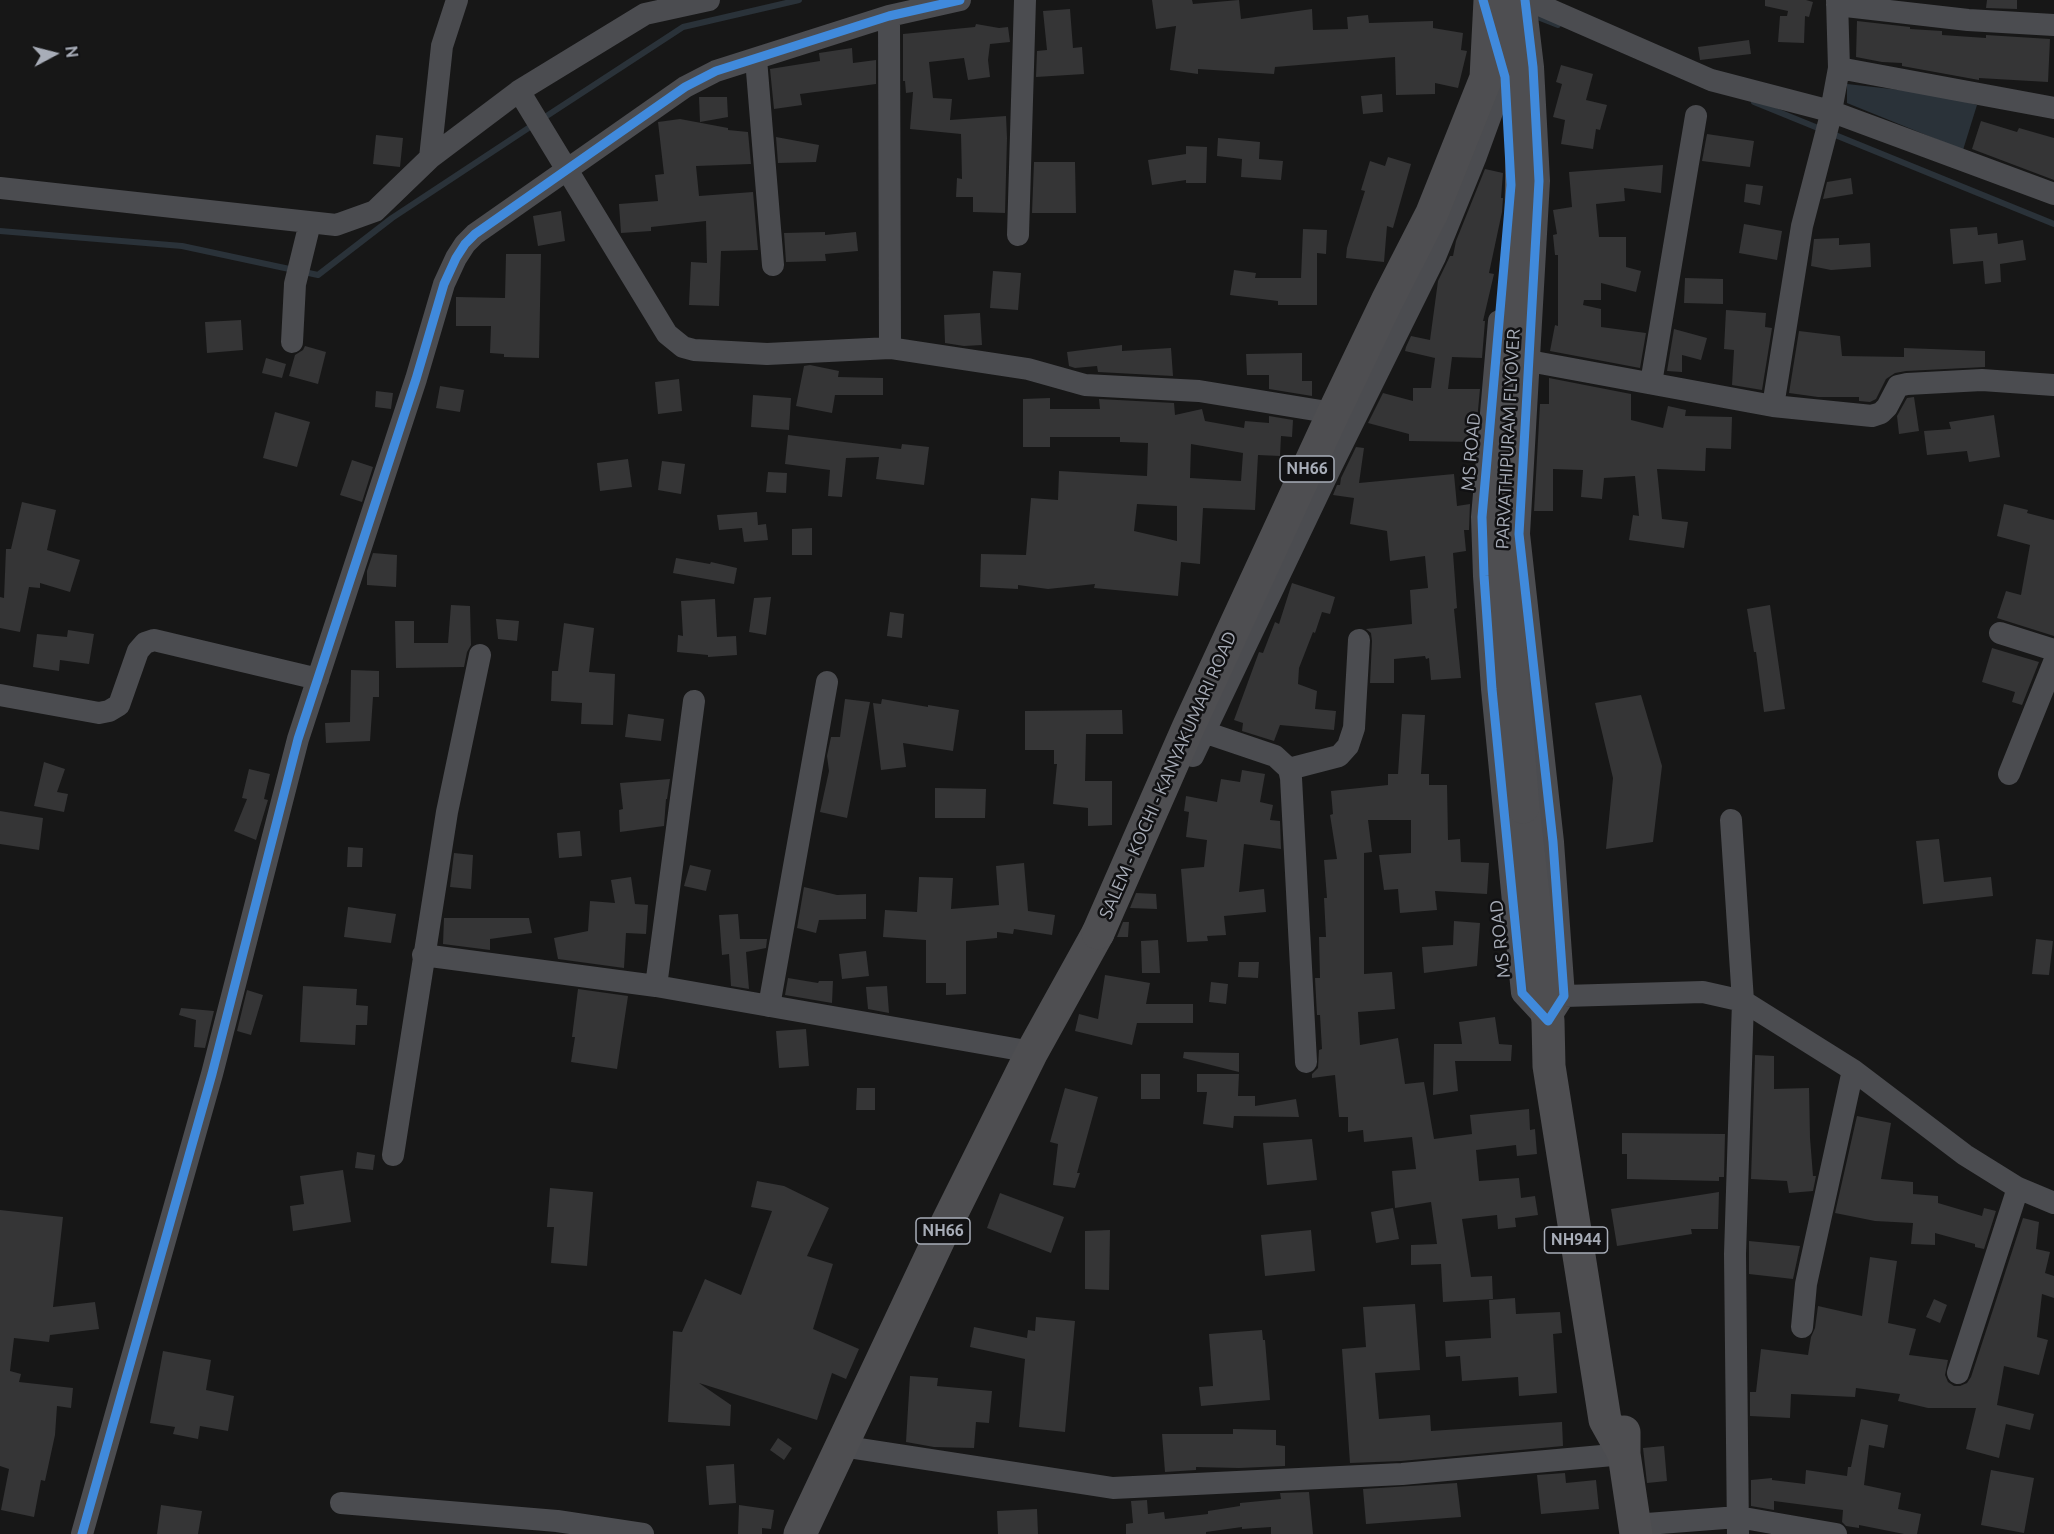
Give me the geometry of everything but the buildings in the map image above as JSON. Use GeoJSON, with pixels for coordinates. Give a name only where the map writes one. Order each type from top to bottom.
{"type":"FeatureCollection","features":[{"type":"Feature","properties":{"kind":"highway","name":"SALEM - KOCHI - KANYAKUMARI ROAD"},"geometry":{"type":"LineString","coordinates":[[800,1534],[940,1237],[1038,1039],[1098,933],[1188,728],[1327,427],[1432,213],[1486,78],[1490,0]]}},
{"type":"Feature","properties":{"kind":"highway","name":"PARVATHIPURAM FLYOVER"},"geometry":{"type":"LineString","coordinates":[[1503,0],[1516,72],[1522,144],[1521,219],[1501,541],[1523,807],[1556,1008]]}},
{"type":"Feature","properties":{"kind":"highway","name":"NH944"},"geometry":{"type":"LineString","coordinates":[[1556,1008],[1549,1066],[1605,1420],[1624,1454],[1635,1529]]}},
{"type":"Feature","properties":{"kind":"street"},"geometry":{"type":"LineString","coordinates":[[430,158],[442,46],[457,0]]}},
{"type":"Feature","properties":{"kind":"street"},"geometry":{"type":"LineString","coordinates":[[0,188],[336,225],[375,211],[430,158],[519,91],[645,14],[710,0]]}},
{"type":"Feature","properties":{"kind":"street"},"geometry":{"type":"LineString","coordinates":[[82,1534],[212,1074],[298,739],[416,379],[444,284],[456,258],[475,234],[684,87],[716,71],[890,16],[960,0]]}},
{"type":"Feature","properties":{"kind":"street"},"geometry":{"type":"LineString","coordinates":[[1018,235],[1025,0]]}},
{"type":"Feature","properties":{"kind":"street"},"geometry":{"type":"LineString","coordinates":[[423,955],[656,986],[769,1006],[1038,1039],[1074,950],[1170,735],[1321,411],[1444,160],[1471,75],[1480,0]]}},
{"type":"Feature","properties":{"kind":"street","name":"MS ROAD"},"geometry":{"type":"LineString","coordinates":[[1480,0],[1505,77],[1510,185],[1482,517],[1492,689],[1522,993],[1556,1008]]}},
{"type":"Feature","properties":{"kind":"street"},"geometry":{"type":"LineString","coordinates":[[2054,194],[1827,125],[1711,80],[1526,0],[1533,67],[1539,181],[1519,534],[1551,820],[1556,1008],[1703,992],[1743,1001],[1853,1070],[1965,1155],[2018,1188],[2054,1203]]}},
{"type":"Feature","properties":{"kind":"street","name":"MS ROAD"},"geometry":{"type":"LineString","coordinates":[[1038,1039],[1104,947],[1204,732],[1434,257],[1476,156],[1505,77],[1517,41],[1526,0]]}},
{"type":"Feature","properties":{"kind":"street"},"geometry":{"type":"LineString","coordinates":[[1773,406],[1802,226],[1839,69],[1837,3],[1968,20],[2054,24]]}},
{"type":"Feature","properties":{"kind":"street"},"geometry":{"type":"LineString","coordinates":[[890,16],[890,348]]}},
{"type":"Feature","properties":{"kind":"street"},"geometry":{"type":"LineString","coordinates":[[756,59],[773,265]]}},
{"type":"Feature","properties":{"kind":"street"},"geometry":{"type":"LineString","coordinates":[[1839,69],[2054,108]]}},
{"type":"Feature","properties":{"kind":"street"},"geometry":{"type":"LineString","coordinates":[[519,91],[667,334],[683,347],[694,350],[767,354],[890,348],[1028,369],[1085,385],[1199,391],[1321,411]]}},
{"type":"Feature","properties":{"kind":"street"},"geometry":{"type":"LineString","coordinates":[[1652,383],[1696,116]]}},
{"type":"Feature","properties":{"kind":"street"},"geometry":{"type":"LineString","coordinates":[[292,342],[294,284],[310,223]]}},
{"type":"Feature","properties":{"kind":"street"},"geometry":{"type":"LineString","coordinates":[[1529,362],[1773,406],[1872,416],[1881,413],[1898,386],[1907,384],[1982,380],[2054,385]]}},
{"type":"Feature","properties":{"kind":"street"},"geometry":{"type":"LineString","coordinates":[[2000,633],[2054,650]]}},
{"type":"Feature","properties":{"kind":"street"},"geometry":{"type":"LineString","coordinates":[[0,695],[99,713],[109,711],[119,705],[138,651],[145,643],[154,640],[318,679]]}},
{"type":"Feature","properties":{"kind":"street"},"geometry":{"type":"LineString","coordinates":[[1289,769],[1339,756],[1348,746],[1354,728],[1359,640]]}},
{"type":"Feature","properties":{"kind":"street"},"geometry":{"type":"LineString","coordinates":[[393,1155],[447,812],[480,654]]}},
{"type":"Feature","properties":{"kind":"street"},"geometry":{"type":"LineString","coordinates":[[2009,774],[2054,662]]}},
{"type":"Feature","properties":{"kind":"street"},"geometry":{"type":"LineString","coordinates":[[769,1006],[827,681]]}},
{"type":"Feature","properties":{"kind":"street"},"geometry":{"type":"LineString","coordinates":[[656,986],[694,701]]}},
{"type":"Feature","properties":{"kind":"street"},"geometry":{"type":"LineString","coordinates":[[1204,732],[1275,756],[1289,769],[1293,787],[1306,1062]]}},
{"type":"Feature","properties":{"kind":"street"},"geometry":{"type":"LineString","coordinates":[[1731,820],[1743,1001],[1736,1254],[1738,1526]]}},
{"type":"Feature","properties":{"kind":"street"},"geometry":{"type":"LineString","coordinates":[[1802,1327],[1806,1284],[1853,1070]]}},
{"type":"Feature","properties":{"kind":"street"},"geometry":{"type":"LineString","coordinates":[[1958,1373],[2018,1188]]}},
{"type":"Feature","properties":{"kind":"street"},"geometry":{"type":"LineString","coordinates":[[841,1446],[1113,1488],[1402,1474],[1624,1454]]}},
{"type":"Feature","properties":{"kind":"street"},"geometry":{"type":"LineString","coordinates":[[341,1503],[557,1521],[643,1534]]}},
{"type":"Feature","properties":{"kind":"street"},"geometry":{"type":"LineString","coordinates":[[1635,1529],[1738,1526],[1823,1533]]}},
{"type":"Feature","properties":{"kind":"shaded area"},"geometry":{"type":"Polygon","coordinates":[[[1847,84],[1936,94],[1977,105],[1963,150],[1847,103],[1847,84]]]}},
{"type":"Feature","properties":{"kind":"waterway"},"geometry":{"type":"LineString","coordinates":[[542,119],[683,27],[799,0]]}},
{"type":"Feature","properties":{"kind":"waterway"},"geometry":{"type":"LineString","coordinates":[[1535,16],[1558,25]]}},
{"type":"Feature","properties":{"kind":"waterway"},"geometry":{"type":"LineString","coordinates":[[1754,102],[2054,224]]}},
{"type":"Feature","properties":{"kind":"waterway"},"geometry":{"type":"LineString","coordinates":[[304,272],[318,275],[392,218],[533,125]]}},
{"type":"Feature","properties":{"kind":"waterway"},"geometry":{"type":"LineString","coordinates":[[0,231],[182,246],[294,270]]}},
{"type":"Feature","properties":{"kind":"cycle path"},"geometry":{"type":"LineString","coordinates":[[82,1534],[212,1074],[298,739],[416,379],[444,284],[456,258],[475,234],[685,87],[716,71],[889,16],[960,0]]}},
{"type":"Feature","properties":{"kind":"cycle path"},"geometry":{"type":"LineString","coordinates":[[1483,0],[1505,77],[1511,185],[1482,517],[1484,576],[1492,689],[1522,993],[1548,1021],[1564,996],[1553,842],[1519,534],[1539,181],[1533,67],[1525,0]]}}]}
